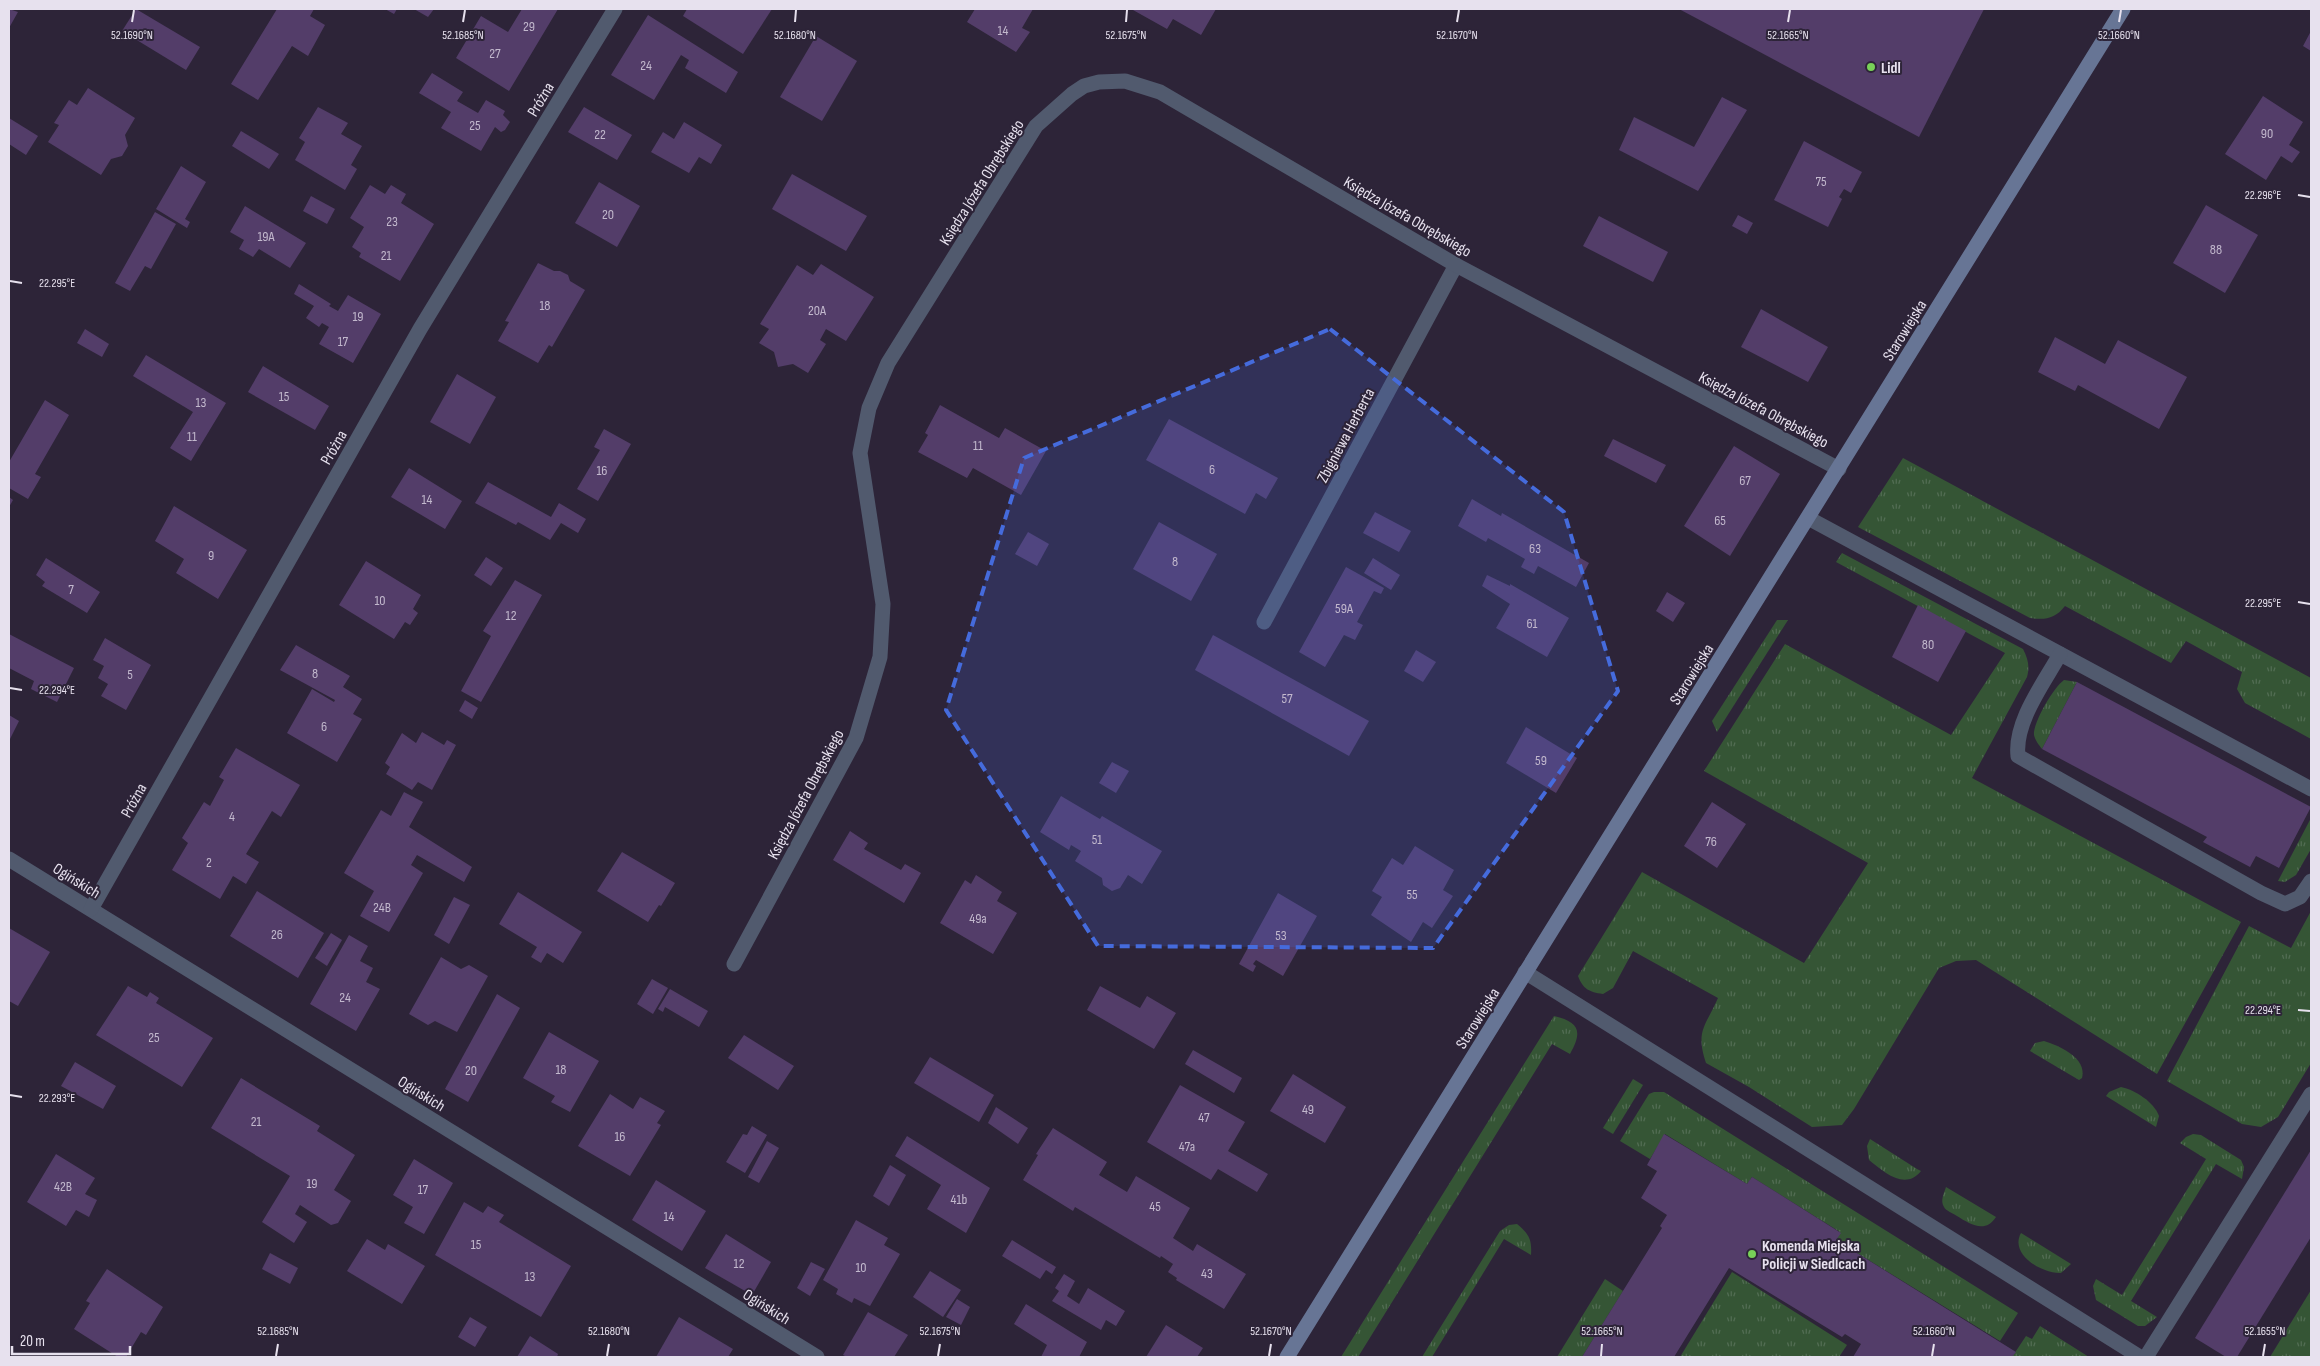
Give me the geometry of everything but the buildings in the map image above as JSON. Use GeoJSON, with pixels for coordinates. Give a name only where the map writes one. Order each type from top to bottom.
{"type":"FeatureCollection","features":[{"type":"Feature","properties":{"kind":"main road","name":"Starowiejska"},"geometry":{"type":"LineString","coordinates":[[1287,1357],[2123,9]]}},
{"type":"Feature","properties":{"kind":"street","name":"Próżna"},"geometry":{"type":"LineString","coordinates":[[91,909],[420,329],[615,9]]}},
{"type":"Feature","properties":{"kind":"street","name":"Księdza Józefa Obrębskiego"},"geometry":{"type":"LineString","coordinates":[[734,964],[856,738],[880,657],[883,604],[860,453],[870,408],[888,363],[1036,126],[1072,94],[1084,86],[1099,82],[1126,81],[1160,92],[1456,265],[1839,469]]}},
{"type":"Feature","properties":{"kind":"street","name":"Zbigniewa Herberta"},"geometry":{"type":"LineString","coordinates":[[1264,622],[1456,265]]}},
{"type":"Feature","properties":{"kind":"street"},"geometry":{"type":"LineString","coordinates":[[1808,518],[2311,789]]}},
{"type":"Feature","properties":{"kind":"street"},"geometry":{"type":"LineString","coordinates":[[2060,654],[2020,726],[2016,743],[2018,756],[2253,888],[2285,904],[2300,897],[2311,881]]}},
{"type":"Feature","properties":{"kind":"street","name":"Ogińskich"},"geometry":{"type":"LineString","coordinates":[[9,859],[817,1357]]}},
{"type":"Feature","properties":{"kind":"street"},"geometry":{"type":"LineString","coordinates":[[1525,972],[2140,1357]]}},
{"type":"Feature","properties":{"kind":"street"},"geometry":{"type":"LineString","coordinates":[[2146,1357],[2311,1094]]}},
{"type":"Feature","properties":{"kind":"highlighted area"},"geometry":{"type":"Polygon","coordinates":[[[1330,329],[1564,512],[1618,691],[1433,948],[1098,946],[946,710],[1024,458],[1330,329]]]}},
{"type":"Feature","properties":{"kind":"green space"},"geometry":{"type":"Polygon","coordinates":[[[1903,458],[2311,678],[2311,739],[2245,703],[2237,689],[2242,672],[2186,641],[2171,663],[2065,606],[2057,614],[2049,618],[2030,618],[1858,527],[1903,458]]]}},
{"type":"Feature","properties":{"kind":"green space"},"geometry":{"type":"Polygon","coordinates":[[[1842,553],[2023,649],[2028,663],[2027,677],[1972,778],[2241,922],[2157,1074],[1976,960],[1956,961],[1939,968],[1854,1109],[1842,1125],[1812,1127],[1749,1087],[1706,1063],[1702,1043],[1703,1029],[1718,998],[1633,951],[1613,988],[1603,994],[1590,991],[1582,984],[1578,976],[1642,872],[1804,963],[1868,863],[1704,771],[1785,644],[1951,735],[2005,653],[1836,562],[1842,553]]]}},
{"type":"Feature","properties":{"kind":"green space"},"geometry":{"type":"Polygon","coordinates":[[[1777,620],[1788,620],[1717,732],[1712,721],[1777,620]]]}},
{"type":"Feature","properties":{"kind":"green space"},"geometry":{"type":"Polygon","coordinates":[[[2064,680],[2077,682],[2042,749],[2034,735],[2037,722],[2050,697],[2064,680]]]}},
{"type":"Feature","properties":{"kind":"green space"},"geometry":{"type":"Polygon","coordinates":[[[2311,818],[2311,849],[2296,875],[2285,882],[2278,881],[2311,818]]]}},
{"type":"Feature","properties":{"kind":"green space"},"geometry":{"type":"Polygon","coordinates":[[[2311,911],[2311,1063],[2278,1117],[2261,1127],[2242,1124],[2167,1081],[2249,926],[2291,948],[2311,911]]]}},
{"type":"Feature","properties":{"kind":"green space"},"geometry":{"type":"Polygon","coordinates":[[[1554,1016],[1569,1021],[1576,1029],[1576,1039],[1570,1054],[1552,1044],[1358,1357],[1341,1357],[1554,1016]]]}},
{"type":"Feature","properties":{"kind":"green space"},"geometry":{"type":"Polygon","coordinates":[[[2044,1041],[2071,1054],[2080,1064],[2082,1078],[2079,1080],[2030,1051],[2035,1043],[2044,1041]]]}},
{"type":"Feature","properties":{"kind":"green space"},"geometry":{"type":"Polygon","coordinates":[[[1633,1079],[1643,1085],[1613,1134],[1603,1128],[1633,1079]]]}},
{"type":"Feature","properties":{"kind":"green space"},"geometry":{"type":"Polygon","coordinates":[[[2121,1087],[2138,1094],[2153,1106],[2159,1116],[2156,1127],[2106,1096],[2109,1092],[2121,1087]]]}},
{"type":"Feature","properties":{"kind":"green space"},"geometry":{"type":"Polygon","coordinates":[[[1664,1092],[2018,1313],[2000,1341],[1836,1240],[1840,1232],[1752,1177],[1747,1184],[1665,1134],[1650,1159],[1620,1141],[1649,1094],[1664,1092]]]}},
{"type":"Feature","properties":{"kind":"green space"},"geometry":{"type":"Polygon","coordinates":[[[2193,1134],[2201,1135],[2241,1160],[2244,1167],[2242,1179],[2216,1164],[2131,1301],[2157,1317],[2145,1326],[2138,1326],[2096,1300],[2093,1286],[2096,1279],[2122,1295],[2206,1159],[2180,1143],[2186,1137],[2193,1134]]]}},
{"type":"Feature","properties":{"kind":"green space"},"geometry":{"type":"Polygon","coordinates":[[[1870,1139],[1921,1171],[1915,1177],[1901,1179],[1895,1178],[1881,1170],[1869,1160],[1867,1146],[1870,1139]]]}},
{"type":"Feature","properties":{"kind":"green space"},"geometry":{"type":"Polygon","coordinates":[[[1946,1187],[1996,1217],[1987,1225],[1977,1226],[1948,1211],[1942,1202],[1946,1187]]]}},
{"type":"Feature","properties":{"kind":"green space"},"geometry":{"type":"Polygon","coordinates":[[[1517,1224],[1529,1237],[1531,1255],[1504,1239],[1432,1357],[1422,1357],[1500,1231],[1509,1225],[1517,1224]]]}},
{"type":"Feature","properties":{"kind":"green space"},"geometry":{"type":"Polygon","coordinates":[[[2021,1233],[2071,1264],[2061,1273],[2037,1267],[2024,1256],[2020,1249],[2021,1233]]]}},
{"type":"Feature","properties":{"kind":"green space"},"geometry":{"type":"Polygon","coordinates":[[[1732,1272],[1847,1345],[1839,1357],[1680,1357],[1732,1272]]]}},
{"type":"Feature","properties":{"kind":"green space"},"geometry":{"type":"Polygon","coordinates":[[[1605,1279],[1623,1291],[1582,1357],[1557,1357],[1605,1279]]]}},
{"type":"Feature","properties":{"kind":"green space"},"geometry":{"type":"Polygon","coordinates":[[[2311,1290],[2311,1357],[2270,1357],[2311,1290]]]}},
{"type":"Feature","properties":{"kind":"green space"},"geometry":{"type":"Polygon","coordinates":[[[2040,1326],[2089,1357],[2012,1357],[2026,1336],[2032,1339],[2040,1326]]]}},
{"type":"Feature","properties":{"kind":"place","name":"Lidl"},"geometry":{"type":"Point","coordinates":[1871,67]}},
{"type":"Feature","properties":{"kind":"place","name":"Komenda Miejska Policji w Siedlcach"},"geometry":{"type":"Point","coordinates":[1752,1254]}}]}
